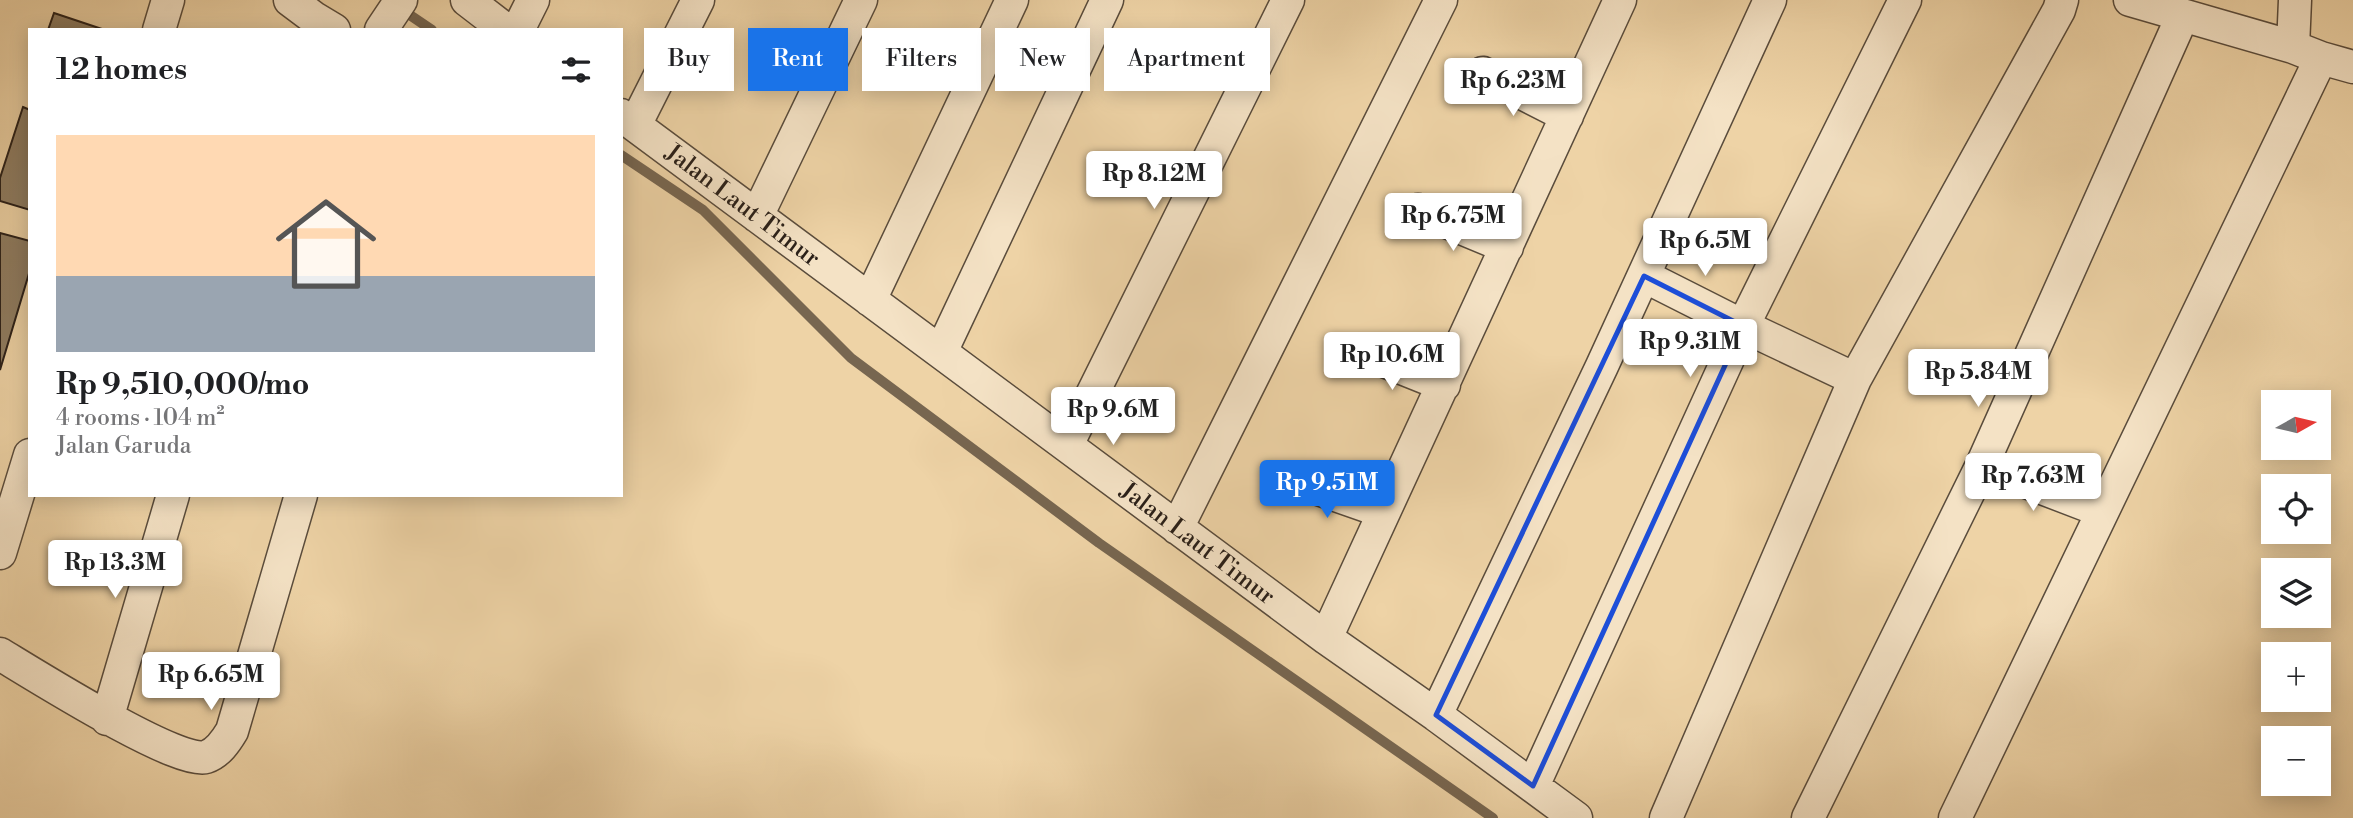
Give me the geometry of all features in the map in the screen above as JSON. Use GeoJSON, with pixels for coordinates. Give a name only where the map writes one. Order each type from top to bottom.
{"type":"FeatureCollection","features":[{"type":"Feature","properties":{"kind":"street"},"geometry":{"type":"LineString","coordinates":[[160,28],[168,0]]}},
{"type":"Feature","properties":{"kind":"street"},"geometry":{"type":"LineString","coordinates":[[383,28],[401,0]]}},
{"type":"Feature","properties":{"kind":"street"},"geometry":{"type":"LineString","coordinates":[[467,0],[503,28]]}},
{"type":"Feature","properties":{"kind":"street"},"geometry":{"type":"LineString","coordinates":[[519,28],[533,0]]}},
{"type":"Feature","properties":{"kind":"street"},"geometry":{"type":"LineString","coordinates":[[628,120],[698,0]]}},
{"type":"Feature","properties":{"kind":"street"},"geometry":{"type":"LineString","coordinates":[[757,216],[861,0]]}},
{"type":"Feature","properties":{"kind":"street"},"geometry":{"type":"LineString","coordinates":[[870,300],[1012,0]]}},
{"type":"Feature","properties":{"kind":"street"},"geometry":{"type":"LineString","coordinates":[[941,352],[1107,0]]}},
{"type":"Feature","properties":{"kind":"street"},"geometry":{"type":"LineString","coordinates":[[1067,446],[1288,0]]}},
{"type":"Feature","properties":{"kind":"street"},"geometry":{"type":"LineString","coordinates":[[1177,528],[1441,0]]}},
{"type":"Feature","properties":{"kind":"street"},"geometry":{"type":"LineString","coordinates":[[1326,638],[1620,0]]}},
{"type":"Feature","properties":{"kind":"street"},"geometry":{"type":"LineString","coordinates":[[1436,715],[1644,276],[1770,0]]}},
{"type":"Feature","properties":{"kind":"street"},"geometry":{"type":"LineString","coordinates":[[1533,786],[1743,326],[1905,0]]}},
{"type":"Feature","properties":{"kind":"street"},"geometry":{"type":"LineString","coordinates":[[1666,818],[1855,379],[2062,0]]}},
{"type":"Feature","properties":{"kind":"street"},"geometry":{"type":"LineString","coordinates":[[2130,0],[2353,67]]}},
{"type":"Feature","properties":{"kind":"street"},"geometry":{"type":"LineString","coordinates":[[1955,818],[2102,512],[2307,52],[2295,0]]}},
{"type":"Feature","properties":{"kind":"street"},"geometry":{"type":"LineString","coordinates":[[1808,818],[1982,466],[2182,17]]}},
{"type":"Feature","properties":{"kind":"street"},"geometry":{"type":"LineString","coordinates":[[1483,73],[1567,116]]}},
{"type":"Feature","properties":{"kind":"street","name":"Jalan Laut Timur"},"geometry":{"type":"LineString","coordinates":[[628,120],[1326,638],[1576,818]]}},
{"type":"Feature","properties":{"kind":"street"},"geometry":{"type":"LineString","coordinates":[[1419,210],[1507,247]]}},
{"type":"Feature","properties":{"kind":"street"},"geometry":{"type":"LineString","coordinates":[[1644,276],[1855,379]]}},
{"type":"Feature","properties":{"kind":"street"},"geometry":{"type":"LineString","coordinates":[[1359,351],[1444,384]]}},
{"type":"Feature","properties":{"kind":"street"},"geometry":{"type":"LineString","coordinates":[[0,552],[28,461]]}},
{"type":"Feature","properties":{"kind":"street"},"geometry":{"type":"LineString","coordinates":[[1982,466],[2102,512]]}},
{"type":"Feature","properties":{"kind":"street"},"geometry":{"type":"LineString","coordinates":[[1287,478],[1384,512]]}},
{"type":"Feature","properties":{"kind":"street"},"geometry":{"type":"LineString","coordinates":[[107,719],[172,497]]}},
{"type":"Feature","properties":{"kind":"street"},"geometry":{"type":"LineString","coordinates":[[0,654],[107,719],[189,756],[205,758],[222,747],[232,731],[300,497]]}},
{"type":"Feature","properties":{"kind":"highlighted area"},"geometry":{"type":"Polygon","coordinates":[[[1644,276],[1743,326],[1533,786],[1436,715],[1644,276]]]}},
{"type":"Feature","properties":{"kind":"building"},"geometry":{"type":"Polygon","coordinates":[[[54,13],[99,28],[49,28],[54,13]]]}},
{"type":"Feature","properties":{"kind":"building"},"geometry":{"type":"Polygon","coordinates":[[[23,107],[28,109],[28,209],[0,201],[0,178],[23,107]]]}},
{"type":"Feature","properties":{"kind":"building"},"geometry":{"type":"Polygon","coordinates":[[[0,233],[28,240],[28,277],[0,370],[0,233]]]}},
{"type":"Feature","properties":{"kind":"waterway"},"geometry":{"type":"LineString","coordinates":[[398,7],[429,28]]}},
{"type":"Feature","properties":{"kind":"waterway"},"geometry":{"type":"LineString","coordinates":[[623,156],[703,210],[851,358],[1099,543],[1493,818]]}}]}
